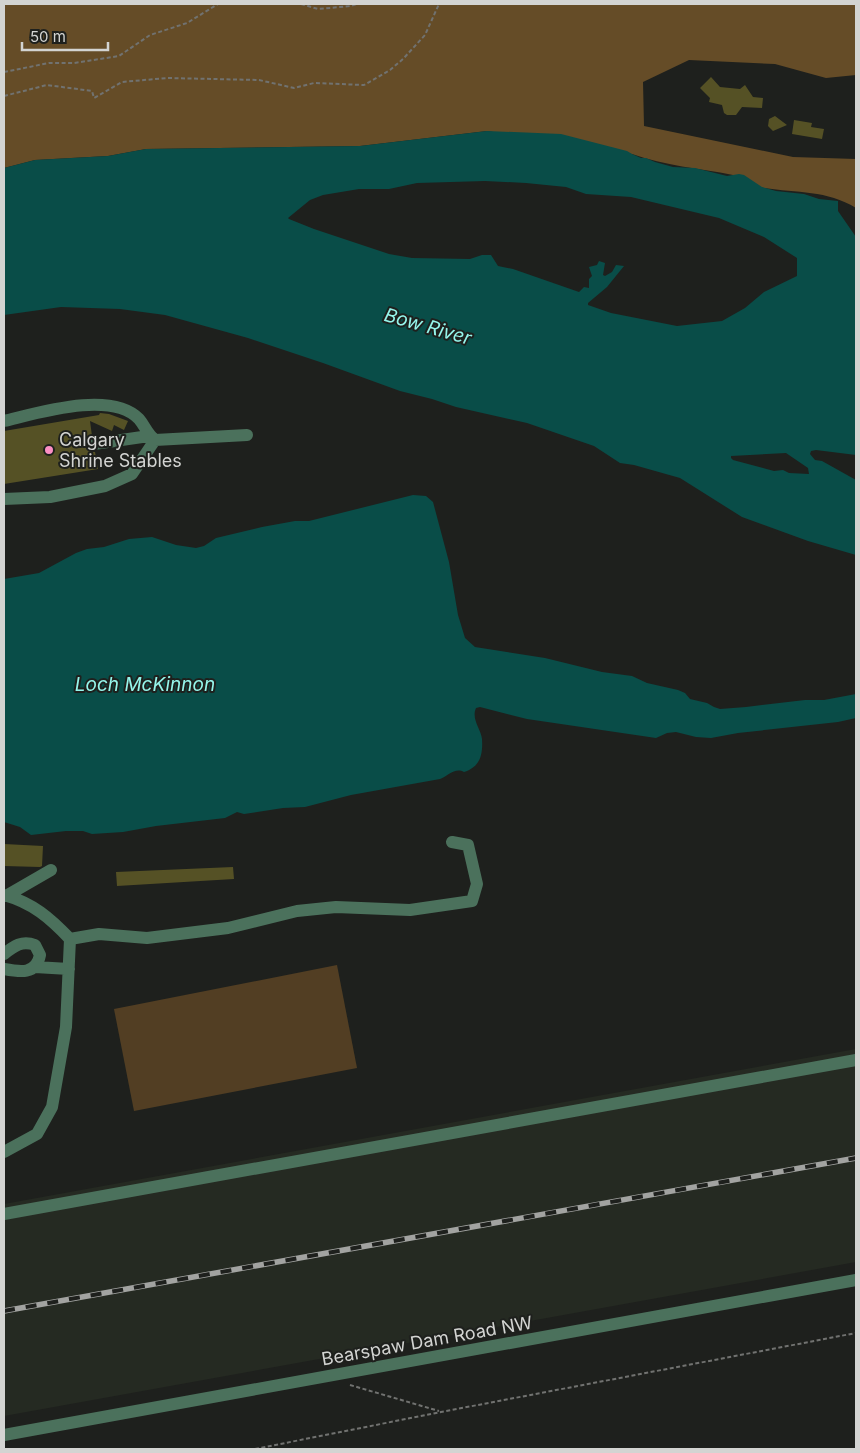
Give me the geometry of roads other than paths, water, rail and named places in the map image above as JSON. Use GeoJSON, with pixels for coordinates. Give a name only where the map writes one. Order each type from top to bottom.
{"type":"FeatureCollection","features":[{"type":"Feature","properties":{"kind":"street"},"geometry":{"type":"LineString","coordinates":[[4,421],[72,406],[118,406],[138,419],[152,438]]}},
{"type":"Feature","properties":{"kind":"street"},"geometry":{"type":"LineString","coordinates":[[94,444],[152,438],[247,435]]}},
{"type":"Feature","properties":{"kind":"street"},"geometry":{"type":"LineString","coordinates":[[4,499],[50,497],[105,486],[132,474],[152,438]]}},
{"type":"Feature","properties":{"kind":"street"},"geometry":{"type":"LineString","coordinates":[[70,939],[99,934],[147,938],[228,928],[297,911],[336,907],[410,910],[472,901],[477,884],[468,845],[452,842]]}},
{"type":"Feature","properties":{"kind":"street"},"geometry":{"type":"LineString","coordinates":[[5,896],[51,870]]}},
{"type":"Feature","properties":{"kind":"street"},"geometry":{"type":"LineString","coordinates":[[4,1152],[37,1134],[52,1107],[66,1027],[70,939],[50,918],[28,904],[5,896]]}},
{"type":"Feature","properties":{"kind":"street"},"geometry":{"type":"LineString","coordinates":[[4,954],[18,944],[35,945],[40,956],[35,967]]}},
{"type":"Feature","properties":{"kind":"street"},"geometry":{"type":"LineString","coordinates":[[4,969],[24,971],[35,967],[69,969]]}},
{"type":"Feature","properties":{"kind":"street"},"geometry":{"type":"LineString","coordinates":[[4,1214],[856,1060]]}},
{"type":"Feature","properties":{"kind":"street","name":"Bearspaw Dam Road NW"},"geometry":{"type":"LineString","coordinates":[[4,1435],[856,1280]]}},
{"type":"Feature","properties":{"kind":"water","name":"Bow River"},"geometry":{"type":"Polygon","coordinates":[[[487,131],[561,134],[627,151],[641,158],[673,167],[695,168],[727,176],[744,175],[762,187],[776,191],[838,201],[838,211],[856,237],[856,455],[816,450],[811,451],[810,454],[815,460],[822,461],[856,480],[856,555],[808,541],[742,517],[680,478],[620,463],[594,446],[527,423],[456,407],[400,391],[248,338],[165,315],[120,309],[61,307],[4,315],[4,168],[35,160],[108,156],[146,149],[360,146],[487,131]],[[485,181],[417,183],[389,189],[359,189],[323,195],[310,200],[288,218],[314,229],[389,254],[412,258],[470,259],[482,255],[491,255],[498,266],[513,269],[579,292],[584,287],[589,288],[589,279],[592,276],[589,267],[597,265],[599,261],[605,263],[603,275],[605,276],[612,272],[616,265],[624,266],[607,287],[588,305],[611,313],[677,326],[722,321],[745,308],[764,292],[797,276],[797,258],[764,237],[719,218],[631,197],[586,194],[566,187],[485,181]],[[786,453],[731,456],[731,458],[774,471],[783,470],[789,473],[809,474],[808,468],[786,453]]]}},
{"type":"Feature","properties":{"kind":"water","name":"Loch McKinnon"},"geometry":{"type":"Polygon","coordinates":[[[413,495],[426,496],[433,502],[449,562],[458,615],[465,638],[475,647],[545,658],[602,672],[632,676],[647,683],[678,690],[685,693],[690,699],[707,703],[720,709],[805,700],[824,700],[856,694],[856,718],[838,722],[738,733],[711,738],[696,737],[676,732],[667,733],[656,738],[527,719],[480,707],[476,708],[475,712],[475,720],[482,739],[481,755],[477,764],[469,770],[464,772],[455,771],[440,779],[351,795],[305,807],[283,808],[244,814],[237,812],[225,818],[123,832],[92,834],[83,831],[66,831],[31,835],[20,827],[4,822],[4,579],[39,573],[76,553],[129,539],[152,537],[176,545],[196,548],[204,546],[216,538],[262,527],[295,521],[309,521],[413,495]]]}},
{"type":"Feature","properties":{"kind":"railway"},"geometry":{"type":"LineString","coordinates":[[4,1311],[856,1158]]}},
{"type":"Feature","properties":{"kind":"place","name":"Calgary Shrine Stables"},"geometry":{"type":"Point","coordinates":[49,450]}}]}
